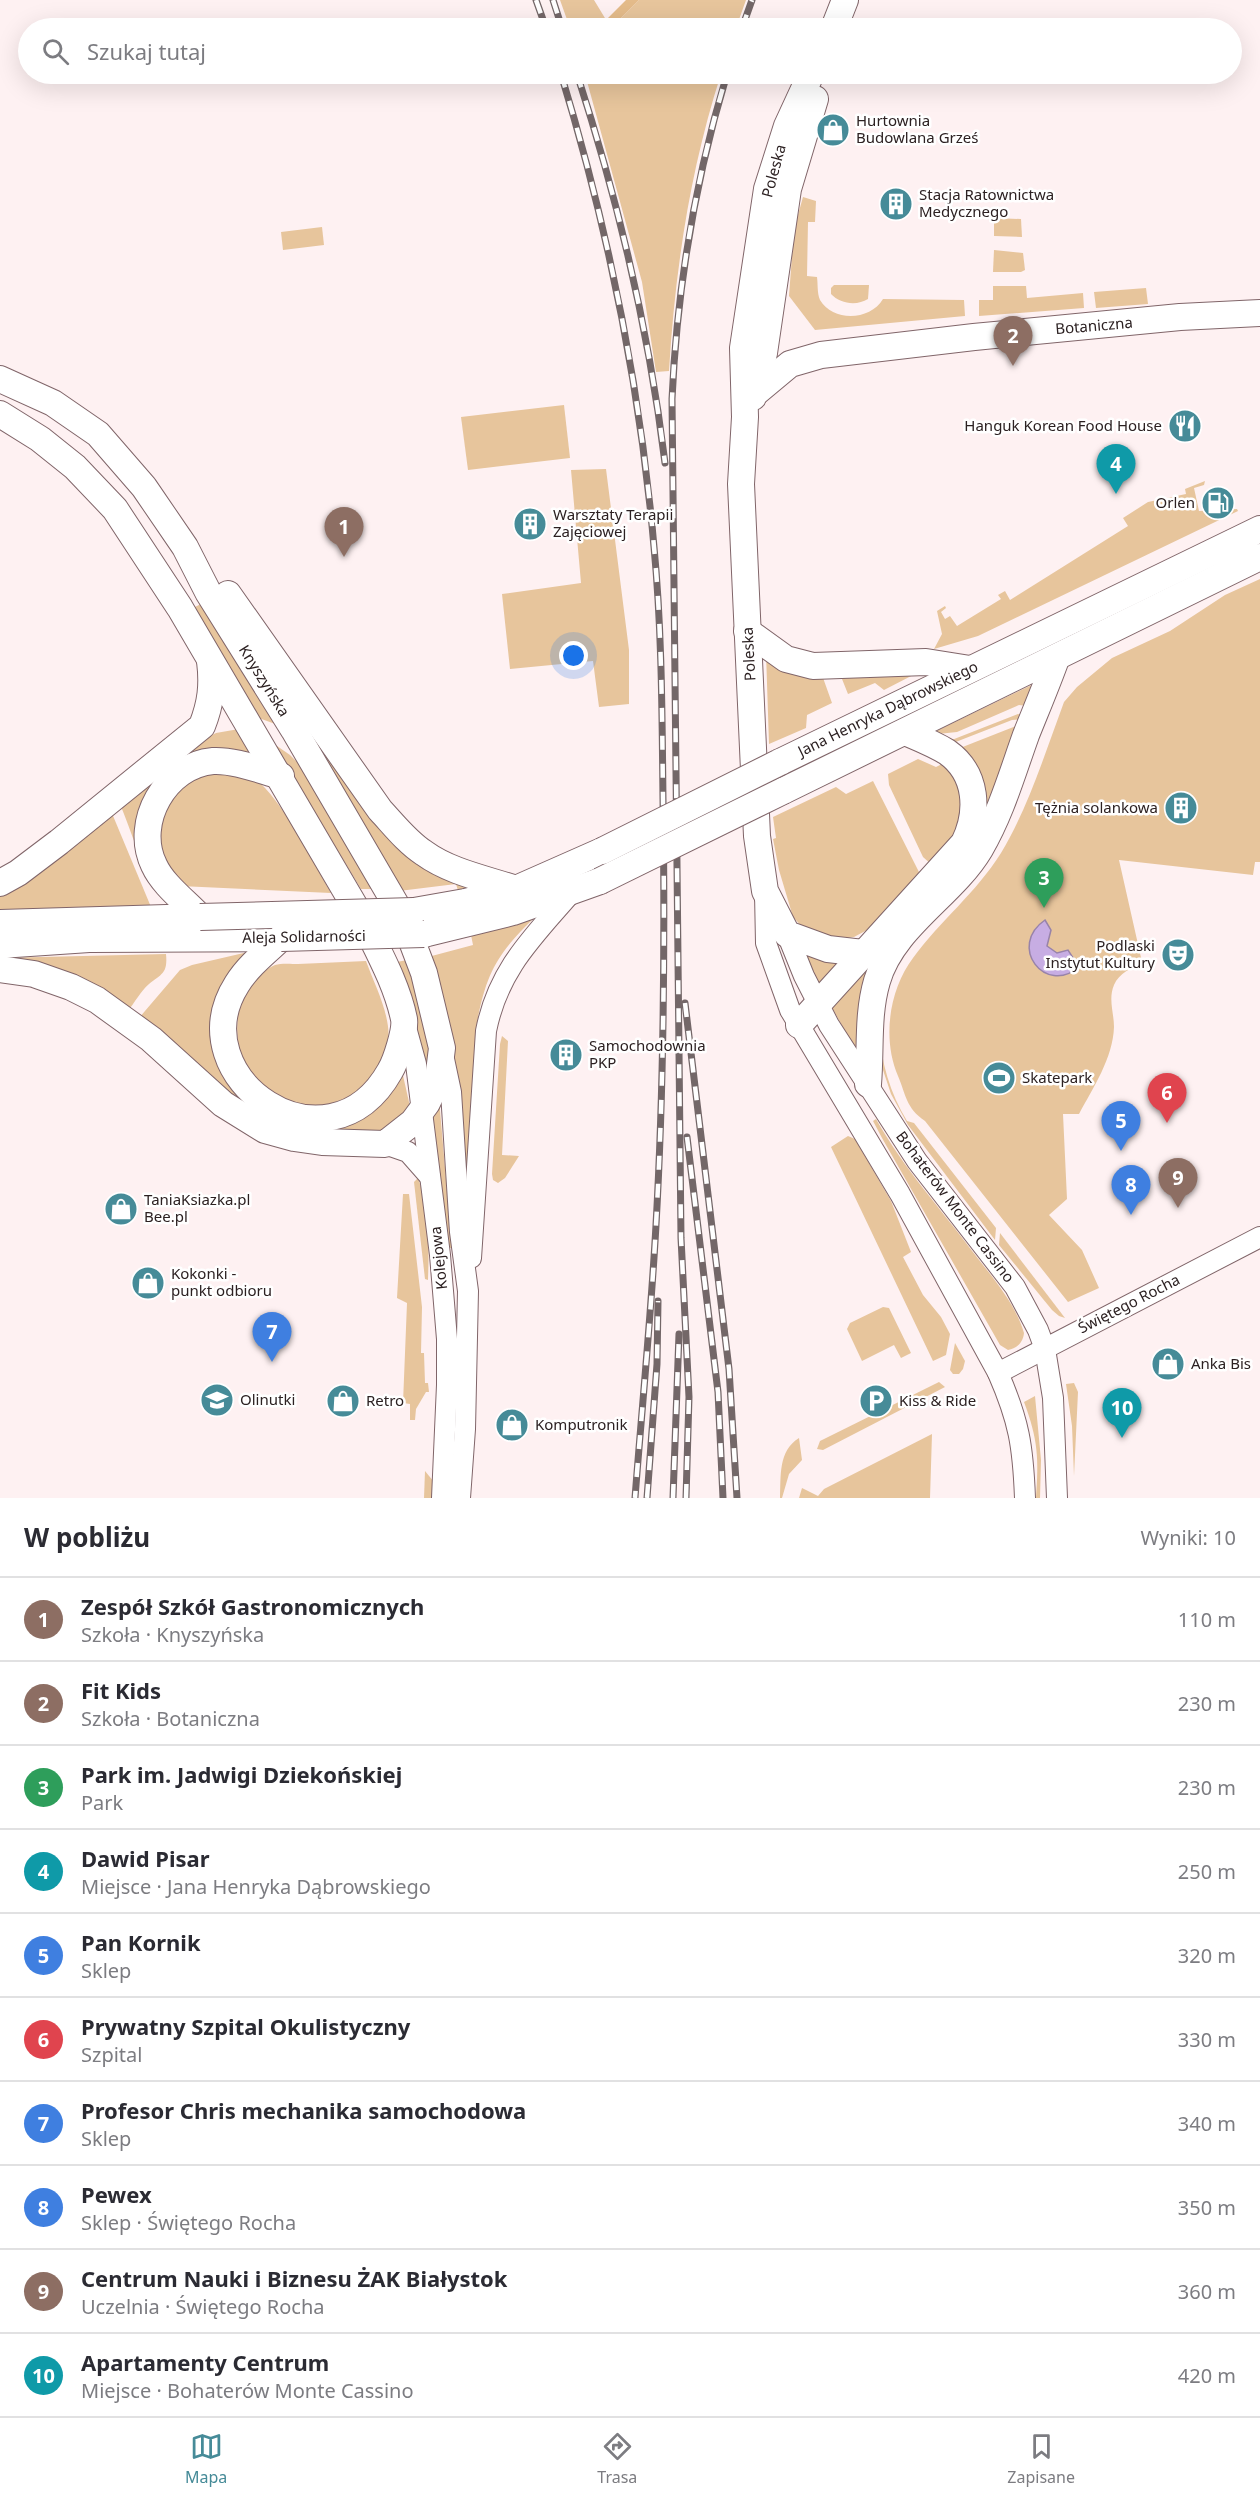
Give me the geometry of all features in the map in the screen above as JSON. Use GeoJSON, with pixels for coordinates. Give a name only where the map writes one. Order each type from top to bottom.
{"type":"FeatureCollection","features":[{"type":"Feature","properties":{"kind":"main road"},"geometry":{"type":"LineString","coordinates":[[838,18],[845,0]]}},
{"type":"Feature","properties":{"kind":"main road","name":"Poleska"},"geometry":{"type":"LineString","coordinates":[[787,934],[765,891],[757,836],[741,484],[767,189],[787,126],[806,84]]}},
{"type":"Feature","properties":{"kind":"main road","name":"Poleska"},"geometry":{"type":"LineString","coordinates":[[753,351],[788,189],[818,84]]}},
{"type":"Feature","properties":{"kind":"main road","name":"Botaniczna"},"geometry":{"type":"LineString","coordinates":[[749,406],[790,364],[821,355],[974,337],[1190,316],[1260,313]]}},
{"type":"Feature","properties":{"kind":"main road","name":"Botaniczna"},"geometry":{"type":"LineString","coordinates":[[753,351],[798,350],[821,355]]}},
{"type":"Feature","properties":{"kind":"main road"},"geometry":{"type":"LineString","coordinates":[[753,351],[790,364]]}},
{"type":"Feature","properties":{"kind":"main road","name":"Knyszyńska"},"geometry":{"type":"LineString","coordinates":[[0,379],[53,403],[98,434],[144,487],[185,547],[208,592],[294,730],[402,915],[424,973],[442,1048]]}},
{"type":"Feature","properties":{"kind":"main road"},"geometry":{"type":"LineString","coordinates":[[0,414],[40,439],[75,467],[115,509],[156,570],[250,724],[364,922],[386,969],[405,1021],[394,1064],[382,1085],[362,1105],[337,1116],[309,1119],[286,1115],[263,1103],[248,1089],[233,1067],[226,1045],[224,1029],[226,1006],[236,984],[281,938]]}},
{"type":"Feature","properties":{"kind":"main road","name":"Jana Henryka Dąbrowskiego"},"geometry":{"type":"LineString","coordinates":[[516,889],[602,851],[1260,529]]}},
{"type":"Feature","properties":{"kind":"main road"},"geometry":{"type":"LineString","coordinates":[[185,547],[221,584],[380,810],[397,830],[436,861],[516,889]]}},
{"type":"Feature","properties":{"kind":"main road","name":"Jana Henryka Dąbrowskiego"},"geometry":{"type":"LineString","coordinates":[[600,881],[1260,557]]}},
{"type":"Feature","properties":{"kind":"main road"},"geometry":{"type":"LineString","coordinates":[[747,631],[786,659],[813,666],[926,663],[970,669]]}},
{"type":"Feature","properties":{"kind":"main road"},"geometry":{"type":"LineString","coordinates":[[202,726],[212,690],[209,658]]}},
{"type":"Feature","properties":{"kind":"main road"},"geometry":{"type":"LineString","coordinates":[[868,1084],[871,1053],[869,1026],[878,978],[899,940],[965,870],[979,850],[994,822],[1056,659]]}},
{"type":"Feature","properties":{"kind":"main road"},"geometry":{"type":"LineString","coordinates":[[0,883],[18,873],[59,842],[202,726],[229,723],[294,730]]}},
{"type":"Feature","properties":{"kind":"main road"},"geometry":{"type":"LineString","coordinates":[[799,1025],[964,843],[972,826],[974,802],[969,780],[960,764],[946,752],[900,734]]}},
{"type":"Feature","properties":{"kind":"main road"},"geometry":{"type":"LineString","coordinates":[[200,917],[169,886],[154,865],[148,843],[148,825],[154,804],[167,785],[185,770],[201,763],[230,762],[281,776]]}},
{"type":"Feature","properties":{"kind":"main road","name":"Aleja Solidarności"},"geometry":{"type":"LineString","coordinates":[[2,941],[281,938],[513,912],[600,881]]}},
{"type":"Feature","properties":{"kind":"main road","name":"Aleja Solidarności"},"geometry":{"type":"LineString","coordinates":[[2,941],[200,917],[419,922],[465,902],[516,889]]}},
{"type":"Feature","properties":{"kind":"main road"},"geometry":{"type":"LineString","coordinates":[[787,934],[828,949],[863,953]]}},
{"type":"Feature","properties":{"kind":"main road"},"geometry":{"type":"LineString","coordinates":[[2,941],[34,974],[71,987],[97,1000],[152,1040],[223,1104],[265,1130],[294,1138],[322,1142],[385,1144],[406,1129],[421,1113],[438,1080],[442,1048]]}},
{"type":"Feature","properties":{"kind":"street","name":"Poleska"},"geometry":{"type":"LineString","coordinates":[[765,891],[766,943],[790,1010],[799,1025]]}},
{"type":"Feature","properties":{"kind":"street"},"geometry":{"type":"LineString","coordinates":[[468,1291],[486,1031],[491,1004],[506,972],[517,956],[571,893]]}},
{"type":"Feature","properties":{"kind":"street","name":"Poleska"},"geometry":{"type":"LineString","coordinates":[[787,934],[817,1003]]}},
{"type":"Feature","properties":{"kind":"street","name":"Bohaterów Monte Cassino"},"geometry":{"type":"LineString","coordinates":[[817,1003],[917,1161],[1015,1287],[1045,1348],[1056,1440],[1057,1498]]}},
{"type":"Feature","properties":{"kind":"street","name":"Kolejowa"},"geometry":{"type":"LineString","coordinates":[[405,1021],[416,1064],[440,1255],[447,1339],[441,1498]]}},
{"type":"Feature","properties":{"kind":"street","name":"Bohaterów Monte Cassino"},"geometry":{"type":"LineString","coordinates":[[799,1025],[900,1194],[998,1373],[1016,1418],[1022,1441],[1025,1498]]}},
{"type":"Feature","properties":{"kind":"street","name":"Kolejowa"},"geometry":{"type":"LineString","coordinates":[[442,1048],[452,1092],[460,1232],[468,1291],[465,1429],[460,1498]]}},
{"type":"Feature","properties":{"kind":"street"},"geometry":{"type":"LineString","coordinates":[[385,1144],[408,1152],[430,1177]]}},
{"type":"Feature","properties":{"kind":"street","name":"Świętego Rocha"},"geometry":{"type":"LineString","coordinates":[[998,1373],[1260,1237]]}},
{"type":"Feature","properties":{"kind":"shaded area"},"geometry":{"type":"Polygon","coordinates":[[[560,0],[594,0],[605,18],[566,18],[560,0]]]}},
{"type":"Feature","properties":{"kind":"shaded area"},"geometry":{"type":"Polygon","coordinates":[[[626,0],[639,0],[621,18],[608,18],[626,0]]]}},
{"type":"Feature","properties":{"kind":"shaded area"},"geometry":{"type":"Polygon","coordinates":[[[639,0],[746,0],[740,18],[621,18],[639,0]]]}},
{"type":"Feature","properties":{"kind":"shaded area"},"geometry":{"type":"Polygon","coordinates":[[[588,84],[718,84],[701,147],[686,221],[675,295],[669,371],[656,372],[642,282],[588,84]]]}},
{"type":"Feature","properties":{"kind":"shaded area"},"geometry":{"type":"Polygon","coordinates":[[[803,197],[816,201],[815,222],[808,222],[807,276],[817,277],[819,297],[826,307],[842,315],[852,316],[870,312],[883,299],[964,300],[965,316],[815,330],[789,296],[794,229],[803,197]]]}},
{"type":"Feature","properties":{"kind":"shaded area"},"geometry":{"type":"Polygon","coordinates":[[[994,218],[1021,219],[1022,237],[994,236],[994,218]]]}},
{"type":"Feature","properties":{"kind":"shaded area"},"geometry":{"type":"Polygon","coordinates":[[[322,227],[324,245],[283,250],[281,232],[322,227]]]}},
{"type":"Feature","properties":{"kind":"shaded area"},"geometry":{"type":"Polygon","coordinates":[[[994,250],[1023,253],[1025,270],[993,272],[994,250]]]}},
{"type":"Feature","properties":{"kind":"shaded area"},"geometry":{"type":"Polygon","coordinates":[[[834,285],[869,285],[868,299],[854,303],[839,300],[831,294],[831,288],[834,285]]]}},
{"type":"Feature","properties":{"kind":"shaded area"},"geometry":{"type":"Polygon","coordinates":[[[993,286],[1026,286],[1027,298],[1083,293],[1084,308],[979,316],[979,300],[993,300],[993,286]]]}},
{"type":"Feature","properties":{"kind":"shaded area"},"geometry":{"type":"Polygon","coordinates":[[[1146,288],[1148,304],[1096,308],[1094,292],[1146,288]]]}},
{"type":"Feature","properties":{"kind":"shaded area"},"geometry":{"type":"Polygon","coordinates":[[[564,405],[570,458],[468,470],[461,417],[564,405]]]}},
{"type":"Feature","properties":{"kind":"shaded area"},"geometry":{"type":"Polygon","coordinates":[[[606,469],[629,650],[629,704],[599,707],[593,661],[510,669],[502,594],[581,583],[571,470],[606,469]]]}},
{"type":"Feature","properties":{"kind":"shaded area"},"geometry":{"type":"Polygon","coordinates":[[[1205,481],[1204,485],[1194,488],[1199,511],[1237,509],[1238,511],[978,636],[934,649],[942,634],[937,611],[945,606],[946,608],[941,612],[945,619],[950,616],[957,626],[1001,599],[998,595],[1005,591],[1010,600],[1128,526],[1123,518],[1148,502],[1186,494],[1185,489],[1205,481]]]}},
{"type":"Feature","properties":{"kind":"shaded area"},"geometry":{"type":"Polygon","coordinates":[[[1260,579],[1260,862],[1255,862],[1253,875],[1119,860],[1142,962],[1122,974],[1114,985],[1111,996],[1113,1039],[1096,1083],[1079,1114],[1063,1114],[1067,1199],[1049,1215],[1082,1250],[1099,1288],[1068,1302],[925,1121],[910,1106],[893,1062],[890,1046],[890,1015],[893,1000],[898,985],[913,958],[981,881],[1001,853],[1028,798],[1064,702],[1077,687],[1112,658],[1170,631],[1225,595],[1260,579]]]}},
{"type":"Feature","properties":{"kind":"shaded area"},"geometry":{"type":"Polygon","coordinates":[[[218,592],[376,820],[478,887],[459,894],[456,884],[399,891],[218,592]]]}},
{"type":"Feature","properties":{"kind":"shaded area"},"geometry":{"type":"Polygon","coordinates":[[[201,604],[278,725],[256,717],[189,610],[201,604]]]}},
{"type":"Feature","properties":{"kind":"shaded area"},"geometry":{"type":"Polygon","coordinates":[[[766,653],[822,675],[832,703],[807,715],[806,728],[769,744],[766,653]]]}},
{"type":"Feature","properties":{"kind":"shaded area"},"geometry":{"type":"Polygon","coordinates":[[[840,674],[915,674],[884,690],[875,683],[848,694],[840,674]]]}},
{"type":"Feature","properties":{"kind":"shaded area"},"geometry":{"type":"Polygon","coordinates":[[[1040,681],[1027,706],[1019,705],[957,732],[928,735],[1040,681]]]}},
{"type":"Feature","properties":{"kind":"shaded area"},"geometry":{"type":"Polygon","coordinates":[[[1018,714],[1024,716],[1022,719],[1012,720],[948,745],[944,743],[1018,714]]]}},
{"type":"Feature","properties":{"kind":"shaded area"},"geometry":{"type":"Polygon","coordinates":[[[1016,726],[980,830],[955,750],[1016,726]]]}},
{"type":"Feature","properties":{"kind":"shaded area"},"geometry":{"type":"Polygon","coordinates":[[[239,729],[263,765],[170,769],[151,884],[120,804],[190,746],[216,733],[239,729]]]}},
{"type":"Feature","properties":{"kind":"shaded area"},"geometry":{"type":"Polygon","coordinates":[[[277,746],[301,766],[375,889],[361,889],[275,747],[277,746]]]}},
{"type":"Feature","properties":{"kind":"shaded area"},"geometry":{"type":"Polygon","coordinates":[[[918,759],[936,767],[944,763],[960,786],[963,823],[932,865],[923,857],[889,785],[888,774],[918,759]]]}},
{"type":"Feature","properties":{"kind":"shaded area"},"geometry":{"type":"Polygon","coordinates":[[[204,771],[241,773],[258,781],[282,809],[331,893],[180,886],[161,853],[158,835],[160,825],[166,798],[204,771]]]}},
{"type":"Feature","properties":{"kind":"shaded area"},"geometry":{"type":"Polygon","coordinates":[[[873,781],[921,876],[869,929],[854,937],[834,940],[806,931],[793,917],[779,870],[773,839],[776,838],[773,817],[836,787],[846,794],[873,781]]]}},
{"type":"Feature","properties":{"kind":"shaded area"},"geometry":{"type":"Polygon","coordinates":[[[111,811],[151,907],[0,913],[0,894],[111,811]]]}},
{"type":"Feature","properties":{"kind":"shaded area"},"geometry":{"type":"Polygon","coordinates":[[[536,916],[502,954],[489,979],[480,1009],[476,1028],[466,1230],[428,957],[473,945],[471,935],[536,916]]]}},
{"type":"Feature","properties":{"kind":"shaded area"},"geometry":{"type":"Polygon","coordinates":[[[1045,920],[1051,930],[1047,946],[1057,953],[1068,950],[1079,967],[1066,974],[1054,976],[1043,972],[1035,964],[1030,954],[1030,942],[1034,931],[1045,920]]]}},
{"type":"Feature","properties":{"kind":"shaded area"},"geometry":{"type":"Polygon","coordinates":[[[888,935],[862,1062],[830,1004],[888,935]]]}},
{"type":"Feature","properties":{"kind":"shaded area"},"geometry":{"type":"Polygon","coordinates":[[[915,938],[889,980],[885,996],[889,975],[915,938]]]}},
{"type":"Feature","properties":{"kind":"shaded area"},"geometry":{"type":"Polygon","coordinates":[[[803,949],[845,957],[819,983],[803,949]]]}},
{"type":"Feature","properties":{"kind":"shaded area"},"geometry":{"type":"Polygon","coordinates":[[[248,952],[216,1049],[224,1074],[239,1097],[252,1109],[367,1113],[389,1094],[402,1071],[411,1111],[384,1132],[350,1137],[249,1113],[139,1018],[180,970],[248,952]]]}},
{"type":"Feature","properties":{"kind":"shaded area"},"geometry":{"type":"Polygon","coordinates":[[[166,954],[166,966],[163,973],[146,987],[128,1011],[0,958],[166,954]]]}},
{"type":"Feature","properties":{"kind":"shaded area"},"geometry":{"type":"Polygon","coordinates":[[[407,960],[433,1053],[428,1086],[416,1023],[397,962],[407,960]]]}},
{"type":"Feature","properties":{"kind":"shaded area"},"geometry":{"type":"Polygon","coordinates":[[[366,961],[382,1002],[389,1034],[383,1060],[376,1074],[353,1094],[339,1101],[307,1106],[286,1103],[254,1077],[243,1059],[237,1028],[238,1015],[246,993],[263,973],[275,965],[366,961]]]}},
{"type":"Feature","properties":{"kind":"shaded area"},"geometry":{"type":"Polygon","coordinates":[[[882,1009],[880,1039],[882,1056],[899,1106],[907,1121],[914,1123],[996,1228],[995,1240],[908,1125],[891,1094],[880,1061],[876,1038],[882,1009]]]}},
{"type":"Feature","properties":{"kind":"shaded area"},"geometry":{"type":"Polygon","coordinates":[[[502,1036],[508,1041],[502,1155],[519,1156],[505,1178],[498,1183],[493,1180],[492,1174],[502,1036]]]}},
{"type":"Feature","properties":{"kind":"shaded area"},"geometry":{"type":"Polygon","coordinates":[[[439,1099],[452,1248],[448,1248],[431,1113],[439,1099]]]}},
{"type":"Feature","properties":{"kind":"shaded area"},"geometry":{"type":"Polygon","coordinates":[[[876,1119],[911,1172],[1010,1302],[1024,1333],[1017,1346],[1008,1350],[1000,1345],[882,1138],[873,1121],[876,1119]]]}},
{"type":"Feature","properties":{"kind":"shaded area"},"geometry":{"type":"Polygon","coordinates":[[[848,1136],[855,1139],[891,1201],[911,1252],[903,1257],[923,1295],[941,1317],[950,1334],[946,1355],[933,1361],[831,1147],[848,1136]]]}},
{"type":"Feature","properties":{"kind":"shaded area"},"geometry":{"type":"Polygon","coordinates":[[[418,1178],[427,1215],[428,1280],[425,1279],[414,1182],[418,1178]]]}},
{"type":"Feature","properties":{"kind":"shaded area"},"geometry":{"type":"Polygon","coordinates":[[[403,1194],[409,1194],[422,1307],[421,1353],[424,1353],[425,1383],[428,1383],[429,1392],[426,1392],[416,1409],[415,1420],[410,1420],[410,1404],[403,1403],[407,1303],[397,1298],[403,1194]]]}},
{"type":"Feature","properties":{"kind":"shaded area"},"geometry":{"type":"Polygon","coordinates":[[[1000,1233],[1065,1318],[1052,1310],[999,1245],[1000,1233]]]}},
{"type":"Feature","properties":{"kind":"shaded area"},"geometry":{"type":"Polygon","coordinates":[[[883,1307],[889,1308],[911,1353],[901,1358],[894,1345],[862,1361],[847,1329],[850,1323],[883,1307]]]}},
{"type":"Feature","properties":{"kind":"shaded area"},"geometry":{"type":"Polygon","coordinates":[[[955,1343],[965,1361],[959,1374],[953,1374],[950,1370],[955,1343]]]}},
{"type":"Feature","properties":{"kind":"shaded area"},"geometry":{"type":"Polygon","coordinates":[[[939,1382],[945,1387],[823,1450],[817,1449],[820,1441],[939,1382]]]}},
{"type":"Feature","properties":{"kind":"shaded area"},"geometry":{"type":"Polygon","coordinates":[[[1074,1383],[1078,1392],[1074,1476],[1072,1426],[1066,1384],[1074,1383]]]}},
{"type":"Feature","properties":{"kind":"shaded area"},"geometry":{"type":"Polygon","coordinates":[[[1035,1396],[1041,1460],[1040,1498],[1036,1498],[1035,1438],[1024,1402],[1035,1396]]]}},
{"type":"Feature","properties":{"kind":"shaded area"},"geometry":{"type":"Polygon","coordinates":[[[932,1434],[930,1498],[799,1498],[802,1488],[818,1496],[824,1489],[932,1434]]]}},
{"type":"Feature","properties":{"kind":"shaded area"},"geometry":{"type":"Polygon","coordinates":[[[799,1438],[802,1460],[789,1474],[782,1498],[780,1498],[784,1457],[792,1443],[799,1438]]]}},
{"type":"Feature","properties":{"kind":"shaded area"},"geometry":{"type":"Polygon","coordinates":[[[425,1471],[434,1482],[433,1498],[424,1498],[425,1471]]]}},
{"type":"Feature","properties":{"kind":"railway"},"geometry":{"type":"LineString","coordinates":[[536,0],[542,18]]}},
{"type":"Feature","properties":{"kind":"railway"},"geometry":{"type":"LineString","coordinates":[[553,0],[559,18]]}},
{"type":"Feature","properties":{"kind":"railway"},"geometry":{"type":"LineString","coordinates":[[746,18],[752,0]]}},
{"type":"Feature","properties":{"kind":"railway"},"geometry":{"type":"LineString","coordinates":[[564,84],[607,249],[631,367],[648,487],[659,610],[664,852],[662,1065],[654,1259],[635,1498]]}},
{"type":"Feature","properties":{"kind":"railway"},"geometry":{"type":"LineString","coordinates":[[580,84],[619,218],[641,315],[665,463]]}},
{"type":"Feature","properties":{"kind":"railway"},"geometry":{"type":"LineString","coordinates":[[686,1498],[689,1397],[681,1238],[672,399],[678,316],[689,235],[706,154],[724,84]]}},
{"type":"Feature","properties":{"kind":"railway"},"geometry":{"type":"LineString","coordinates":[[685,1003],[729,1369],[737,1498]]}},
{"type":"Feature","properties":{"kind":"railway"},"geometry":{"type":"LineString","coordinates":[[687,1137],[718,1392],[723,1498]]}},
{"type":"Feature","properties":{"kind":"railway"},"geometry":{"type":"LineString","coordinates":[[647,1498],[657,1364],[658,1301]]}},
{"type":"Feature","properties":{"kind":"railway"},"geometry":{"type":"LineString","coordinates":[[673,1498],[679,1334]]}},
{"type":"Feature","properties":{"kind":"place","name":"Hurtownia Budowlana Grześ"},"geometry":{"type":"Point","coordinates":[833,130]}},
{"type":"Feature","properties":{"kind":"place","name":"Stacja Ratownictwa Medycznego"},"geometry":{"type":"Point","coordinates":[896,204]}},
{"type":"Feature","properties":{"kind":"place","name":"Fit Kids"},"geometry":{"type":"Point","coordinates":[1013,366]}},
{"type":"Feature","properties":{"kind":"place","name":"Hanguk Korean Food House"},"geometry":{"type":"Point","coordinates":[1185,426]}},
{"type":"Feature","properties":{"kind":"place","name":"Dawid Pisar"},"geometry":{"type":"Point","coordinates":[1116,494]}},
{"type":"Feature","properties":{"kind":"place","name":"Orlen"},"geometry":{"type":"Point","coordinates":[1218,503]}},
{"type":"Feature","properties":{"kind":"place","name":"Warsztaty Terapii Zajęciowej"},"geometry":{"type":"Point","coordinates":[530,524]}},
{"type":"Feature","properties":{"kind":"place","name":"Zespół Szkół Gastronomicznych"},"geometry":{"type":"Point","coordinates":[344,557]}},
{"type":"Feature","properties":{"kind":"place","name":"Tężnia solankowa"},"geometry":{"type":"Point","coordinates":[1181,808]}},
{"type":"Feature","properties":{"kind":"place","name":"Park im. Jadwigi Dziekońskiej"},"geometry":{"type":"Point","coordinates":[1044,908]}},
{"type":"Feature","properties":{"kind":"place","name":"Podlaski Instytut Kultury"},"geometry":{"type":"Point","coordinates":[1178,955]}},
{"type":"Feature","properties":{"kind":"place","name":"Samochodownia PKP"},"geometry":{"type":"Point","coordinates":[566,1055]}},
{"type":"Feature","properties":{"kind":"place","name":"Skatepark"},"geometry":{"type":"Point","coordinates":[999,1078]}},
{"type":"Feature","properties":{"kind":"place","name":"Prywatny Szpital Okulistyczny"},"geometry":{"type":"Point","coordinates":[1167,1123]}},
{"type":"Feature","properties":{"kind":"place","name":"Pan Kornik"},"geometry":{"type":"Point","coordinates":[1121,1151]}},
{"type":"Feature","properties":{"kind":"place","name":"Centrum Nauki i Biznesu ŻAK Białystok"},"geometry":{"type":"Point","coordinates":[1178,1208]}},
{"type":"Feature","properties":{"kind":"place","name":"TaniaKsiazka.pl Bee.pl"},"geometry":{"type":"Point","coordinates":[121,1209]}},
{"type":"Feature","properties":{"kind":"place","name":"Pewex"},"geometry":{"type":"Point","coordinates":[1131,1215]}},
{"type":"Feature","properties":{"kind":"place","name":"Kokonki - punkt odbioru"},"geometry":{"type":"Point","coordinates":[148,1283]}},
{"type":"Feature","properties":{"kind":"place","name":"Profesor Chris mechanika samochodowa"},"geometry":{"type":"Point","coordinates":[272,1362]}},
{"type":"Feature","properties":{"kind":"place","name":"Anka Bis"},"geometry":{"type":"Point","coordinates":[1168,1364]}},
{"type":"Feature","properties":{"kind":"place","name":"Olinutki"},"geometry":{"type":"Point","coordinates":[217,1400]}},
{"type":"Feature","properties":{"kind":"place","name":"Retro"},"geometry":{"type":"Point","coordinates":[343,1401]}},
{"type":"Feature","properties":{"kind":"place","name":"Kiss & Ride"},"geometry":{"type":"Point","coordinates":[876,1401]}},
{"type":"Feature","properties":{"kind":"place","name":"Komputronik"},"geometry":{"type":"Point","coordinates":[512,1425]}},
{"type":"Feature","properties":{"kind":"place","name":"Apartamenty Centrum"},"geometry":{"type":"Point","coordinates":[1122,1438]}}]}
